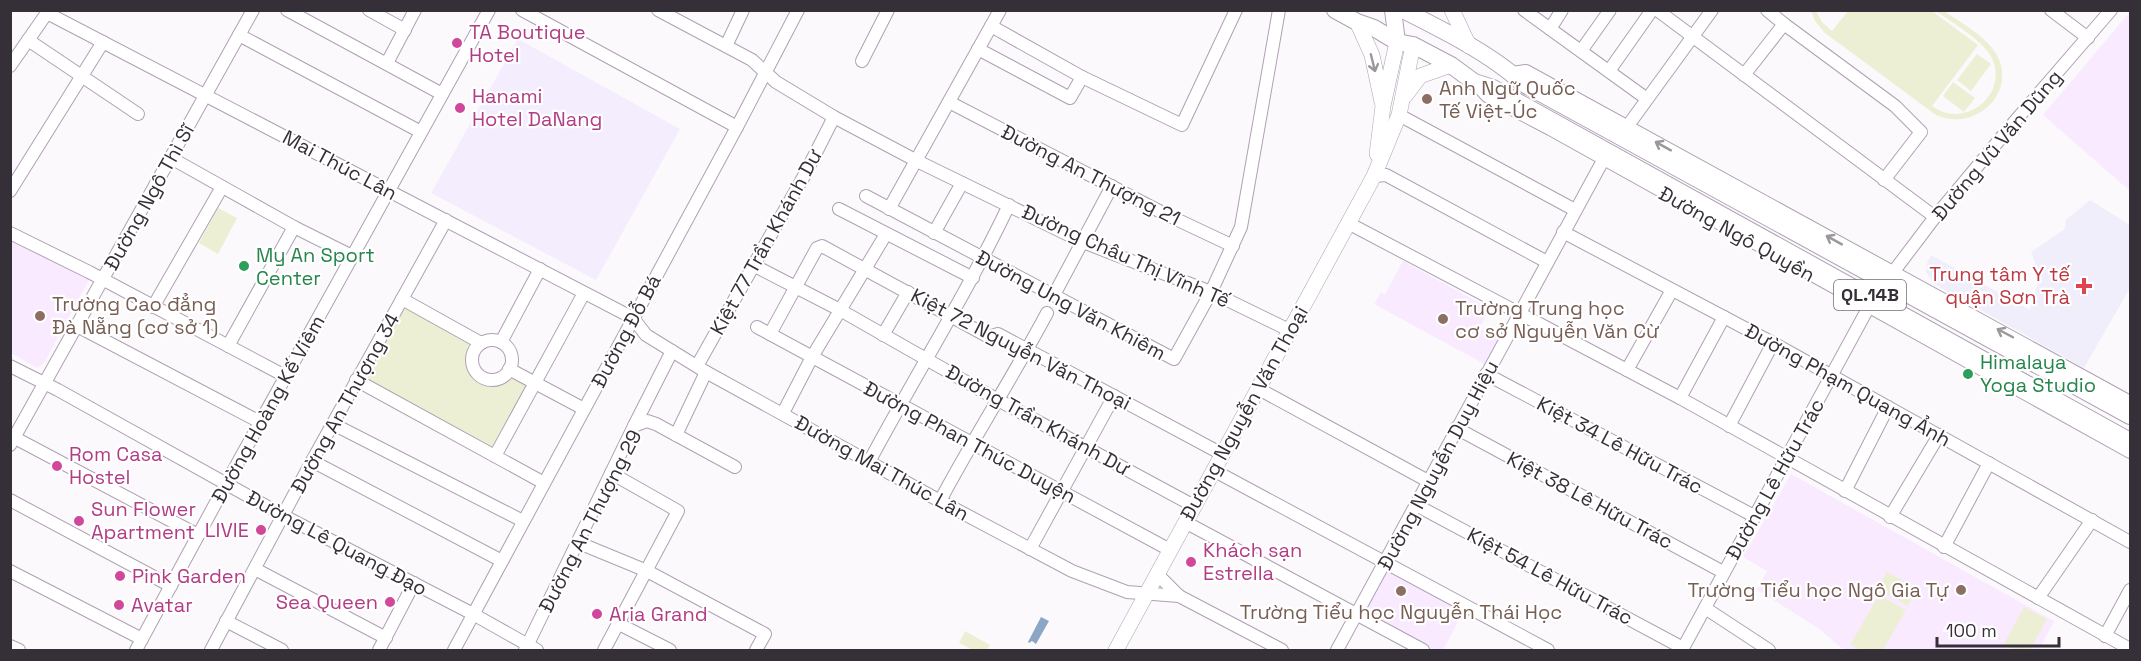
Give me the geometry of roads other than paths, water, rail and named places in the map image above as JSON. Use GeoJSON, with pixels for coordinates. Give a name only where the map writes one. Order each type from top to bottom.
{"type":"FeatureCollection","features":[{"type":"Feature","properties":{"kind":"highway","name":"QL.14B"},"geometry":{"type":"LineString","coordinates":[[1335,10],[1405,44]]}},
{"type":"Feature","properties":{"kind":"highway"},"geometry":{"type":"LineString","coordinates":[[1393,10],[1405,44]]}},
{"type":"Feature","properties":{"kind":"highway","name":"Đường Ngô Quyền"},"geometry":{"type":"LineString","coordinates":[[1402,10],[1421,15],[1512,73],[1522,83],[1623,131],[1889,278],[2129,406]]}},
{"type":"Feature","properties":{"kind":"highway"},"geometry":{"type":"LineString","coordinates":[[1405,44],[1421,15]]}},
{"type":"Feature","properties":{"kind":"highway","name":"Đường Ngô Quyền"},"geometry":{"type":"LineString","coordinates":[[1405,44],[1451,65],[1474,82],[1493,88],[1605,156],[2130,441]]}},
{"type":"Feature","properties":{"kind":"highway"},"geometry":{"type":"LineString","coordinates":[[1871,302],[1889,278]]}},
{"type":"Feature","properties":{"kind":"main road"},"geometry":{"type":"LineString","coordinates":[[1452,10],[1468,46]]}},
{"type":"Feature","properties":{"kind":"main road"},"geometry":{"type":"LineString","coordinates":[[1357,22],[1372,55],[1383,106]]}},
{"type":"Feature","properties":{"kind":"main road","name":"Đường Nguyễn Văn Thoại"},"geometry":{"type":"LineString","coordinates":[[1374,176],[1383,106],[1405,44]]}},
{"type":"Feature","properties":{"kind":"main road","name":"Đường Nguyễn Văn Thoại"},"geometry":{"type":"LineString","coordinates":[[1117,650],[1145,594],[1374,176],[1400,108],[1405,44]]}},
{"type":"Feature","properties":{"kind":"main road"},"geometry":{"type":"LineString","coordinates":[[1400,108],[1420,76],[1451,65]]}},
{"type":"Feature","properties":{"kind":"street","name":"Đường Ngô Thì Sĩ"},"geometry":{"type":"LineString","coordinates":[[13,442],[253,10]]}},
{"type":"Feature","properties":{"kind":"street"},"geometry":{"type":"LineString","coordinates":[[287,10],[442,94]]}},
{"type":"Feature","properties":{"kind":"street"},"geometry":{"type":"LineString","coordinates":[[369,10],[405,30]]}},
{"type":"Feature","properties":{"kind":"street"},"geometry":{"type":"LineString","coordinates":[[387,63],[415,10]]}},
{"type":"Feature","properties":{"kind":"street","name":"Đường Hoàng Kế Viêm"},"geometry":{"type":"LineString","coordinates":[[139,645],[285,376],[489,10]]}},
{"type":"Feature","properties":{"kind":"street"},"geometry":{"type":"LineString","coordinates":[[522,10],[737,127]]}},
{"type":"Feature","properties":{"kind":"street","name":"Đường Châu Thị Vĩnh Tế"},"geometry":{"type":"LineString","coordinates":[[658,10],[752,60],[776,82],[834,117],[917,161],[1083,242],[1211,292],[1289,330]]}},
{"type":"Feature","properties":{"kind":"street"},"geometry":{"type":"LineString","coordinates":[[726,46],[743,10]]}},
{"type":"Feature","properties":{"kind":"street","name":"Đường Đỗ Bá"},"geometry":{"type":"LineString","coordinates":[[454,651],[798,10]]}},
{"type":"Feature","properties":{"kind":"street"},"geometry":{"type":"LineString","coordinates":[[862,62],[888,10]]}},
{"type":"Feature","properties":{"kind":"street"},"geometry":{"type":"LineString","coordinates":[[889,209],[1000,10]]}},
{"type":"Feature","properties":{"kind":"street"},"geometry":{"type":"LineString","coordinates":[[991,26],[1082,76],[1182,124],[1236,10]]}},
{"type":"Feature","properties":{"kind":"street","name":"Đường Ung Văn Khiêm"},"geometry":{"type":"LineString","coordinates":[[866,196],[1174,359],[1211,292],[1241,227],[1279,10]]}},
{"type":"Feature","properties":{"kind":"street"},"geometry":{"type":"LineString","coordinates":[[1524,10],[1647,99]]}},
{"type":"Feature","properties":{"kind":"street"},"geometry":{"type":"LineString","coordinates":[[1550,29],[1562,10]]}},
{"type":"Feature","properties":{"kind":"street"},"geometry":{"type":"LineString","coordinates":[[1581,51],[1610,10]]}},
{"type":"Feature","properties":{"kind":"street"},"geometry":{"type":"LineString","coordinates":[[1609,71],[1652,10]]}},
{"type":"Feature","properties":{"kind":"street"},"geometry":{"type":"LineString","coordinates":[[1657,10],[1935,218]]}},
{"type":"Feature","properties":{"kind":"street"},"geometry":{"type":"LineString","coordinates":[[1623,131],[1712,10]]}},
{"type":"Feature","properties":{"kind":"street"},"geometry":{"type":"LineString","coordinates":[[1767,10],[1895,106],[1921,132],[1884,180]]}},
{"type":"Feature","properties":{"kind":"street"},"geometry":{"type":"LineString","coordinates":[[2051,10],[2088,38]]}},
{"type":"Feature","properties":{"kind":"street","name":"Đường Vũ Văn Dũng"},"geometry":{"type":"LineString","coordinates":[[1889,278],[2016,120],[2111,10]]}},
{"type":"Feature","properties":{"kind":"street"},"geometry":{"type":"LineString","coordinates":[[10,66],[15,52],[28,40],[48,12]]}},
{"type":"Feature","properties":{"kind":"street","name":"Mai Thúc Lân"},"geometry":{"type":"LineString","coordinates":[[48,12],[633,318]]}},
{"type":"Feature","properties":{"kind":"street"},"geometry":{"type":"LineString","coordinates":[[1744,75],[1784,24]]}},
{"type":"Feature","properties":{"kind":"street"},"geometry":{"type":"LineString","coordinates":[[239,35],[421,132]]}},
{"type":"Feature","properties":{"kind":"street"},"geometry":{"type":"LineString","coordinates":[[28,40],[138,114]]}},
{"type":"Feature","properties":{"kind":"street"},"geometry":{"type":"LineString","coordinates":[[10,191],[103,42]]}},
{"type":"Feature","properties":{"kind":"street"},"geometry":{"type":"LineString","coordinates":[[978,49],[1070,98],[1082,76]]}},
{"type":"Feature","properties":{"kind":"street","name":"Đường An Thượng 21"},"geometry":{"type":"LineString","coordinates":[[949,102],[1233,246]]}},
{"type":"Feature","properties":{"kind":"street"},"geometry":{"type":"LineString","coordinates":[[1400,108],[1575,210]]}},
{"type":"Feature","properties":{"kind":"street","name":"Kiệt 77 Trần Khánh Dư"},"geometry":{"type":"LineString","coordinates":[[676,435],[701,369],[753,265],[804,176],[834,117]]}},
{"type":"Feature","properties":{"kind":"street","name":"Đường Nguyễn Duy Hiệu"},"geometry":{"type":"LineString","coordinates":[[1337,651],[1605,156]]}},
{"type":"Feature","properties":{"kind":"street"},"geometry":{"type":"LineString","coordinates":[[171,158],[294,227],[352,256]]}},
{"type":"Feature","properties":{"kind":"street"},"geometry":{"type":"LineString","coordinates":[[1374,176],[1386,175],[1547,262]]}},
{"type":"Feature","properties":{"kind":"street"},"geometry":{"type":"LineString","coordinates":[[934,233],[962,183]]}},
{"type":"Feature","properties":{"kind":"street"},"geometry":{"type":"LineString","coordinates":[[1054,295],[1112,186]]}},
{"type":"Feature","properties":{"kind":"street"},"geometry":{"type":"LineString","coordinates":[[153,307],[222,187]]}},
{"type":"Feature","properties":{"kind":"street"},"geometry":{"type":"LineString","coordinates":[[869,462],[984,259],[1009,205]]}},
{"type":"Feature","properties":{"kind":"street"},"geometry":{"type":"LineString","coordinates":[[839,208],[973,278]]}},
{"type":"Feature","properties":{"kind":"street","name":"Đường An Thượng 34"},"geometry":{"type":"LineString","coordinates":[[211,651],[356,380],[446,220]]}},
{"type":"Feature","properties":{"kind":"street"},"geometry":{"type":"LineString","coordinates":[[1348,223],[1680,398],[2130,649]]}},
{"type":"Feature","properties":{"kind":"street"},"geometry":{"type":"LineString","coordinates":[[228,346],[294,227]]}},
{"type":"Feature","properties":{"kind":"street","name":"Đường Phạm Quang Ảnh"},"geometry":{"type":"LineString","coordinates":[[1563,232],[1773,343],[2130,542]]}},
{"type":"Feature","properties":{"kind":"street"},"geometry":{"type":"LineString","coordinates":[[10,233],[103,279],[285,376]]}},
{"type":"Feature","properties":{"kind":"street"},"geometry":{"type":"LineString","coordinates":[[783,413],[812,357],[886,234]]}},
{"type":"Feature","properties":{"kind":"street","name":"Kiệt 72 Nguyễn Văn Thoại"},"geometry":{"type":"LineString","coordinates":[[796,287],[819,246],[952,315],[989,337],[998,334],[1028,349],[1222,454]]}},
{"type":"Feature","properties":{"kind":"street","name":"Đường Trần Khánh Dư"},"geometry":{"type":"LineString","coordinates":[[753,265],[840,310],[998,400],[1194,506]]}},
{"type":"Feature","properties":{"kind":"street"},"geometry":{"type":"LineString","coordinates":[[501,342],[540,269]]}},
{"type":"Feature","properties":{"kind":"street"},"geometry":{"type":"LineString","coordinates":[[770,334],[796,287]]}},
{"type":"Feature","properties":{"kind":"street"},"geometry":{"type":"LineString","coordinates":[[1627,370],[1672,290]]}},
{"type":"Feature","properties":{"kind":"street"},"geometry":{"type":"LineString","coordinates":[[883,335],[908,292]]}},
{"type":"Feature","properties":{"kind":"street"},"geometry":{"type":"LineString","coordinates":[[495,456],[584,293]]}},
{"type":"Feature","properties":{"kind":"street"},"geometry":{"type":"LineString","coordinates":[[402,299],[481,344]]}},
{"type":"Feature","properties":{"kind":"street","name":"Đường Lê Hữu Trác"},"geometry":{"type":"LineString","coordinates":[[1683,649],[1871,302]]}},
{"type":"Feature","properties":{"kind":"street","name":"Đường Ngô Quyền"},"geometry":{"type":"LineString","coordinates":[[1871,302],[2130,452]]}},
{"type":"Feature","properties":{"kind":"street"},"geometry":{"type":"LineString","coordinates":[[940,501],[971,442],[998,400],[1047,313]]}},
{"type":"Feature","properties":{"kind":"street"},"geometry":{"type":"LineString","coordinates":[[1680,398],[1724,317]]}},
{"type":"Feature","properties":{"kind":"street","name":"Đường Mai Thúc Lân"},"geometry":{"type":"LineString","coordinates":[[633,318],[646,334],[701,369],[1030,549],[1094,580],[1127,592],[1179,596]]}},
{"type":"Feature","properties":{"kind":"street"},"geometry":{"type":"LineString","coordinates":[[77,326],[260,422]]}},
{"type":"Feature","properties":{"kind":"street","name":"Đường Phan Thúc Duyện"},"geometry":{"type":"LineString","coordinates":[[758,327],[1170,550]]}},
{"type":"Feature","properties":{"kind":"street"},"geometry":{"type":"LineString","coordinates":[[491,340],[501,342],[507,346],[512,357],[510,369],[500,378],[482,376],[477,372],[473,360],[477,348],[491,340]]}},
{"type":"Feature","properties":{"kind":"street"},"geometry":{"type":"LineString","coordinates":[[1729,426],[1773,343]]}},
{"type":"Feature","properties":{"kind":"street"},"geometry":{"type":"LineString","coordinates":[[634,426],[672,351]]}},
{"type":"Feature","properties":{"kind":"street","name":"Đường Lê Quang Đạo"},"geometry":{"type":"LineString","coordinates":[[10,366],[45,383],[284,516],[473,614],[530,649]]}},
{"type":"Feature","properties":{"kind":"street"},"geometry":{"type":"LineString","coordinates":[[510,369],[584,409]]}},
{"type":"Feature","properties":{"kind":"street","name":"Kiệt 34 Lê Hữu Trác"},"geometry":{"type":"LineString","coordinates":[[1486,374],[1754,516]]}},
{"type":"Feature","properties":{"kind":"street"},"geometry":{"type":"LineString","coordinates":[[356,380],[544,483]]}},
{"type":"Feature","properties":{"kind":"street"},"geometry":{"type":"LineString","coordinates":[[1257,388],[1428,481]]}},
{"type":"Feature","properties":{"kind":"street"},"geometry":{"type":"LineString","coordinates":[[1030,549],[1114,396]]}},
{"type":"Feature","properties":{"kind":"street"},"geometry":{"type":"LineString","coordinates":[[1845,491],[1888,407]]}},
{"type":"Feature","properties":{"kind":"street","name":"Đường An Thượng 29"},"geometry":{"type":"LineString","coordinates":[[530,649],[634,426],[647,421],[735,467]]}},
{"type":"Feature","properties":{"kind":"street"},"geometry":{"type":"LineString","coordinates":[[333,423],[523,521]]}},
{"type":"Feature","properties":{"kind":"street","name":"Kiệt 38 Lê Hữu Trác"},"geometry":{"type":"LineString","coordinates":[[1456,428],[1724,572]]}},
{"type":"Feature","properties":{"kind":"street"},"geometry":{"type":"LineString","coordinates":[[1890,517],[1939,435]]}},
{"type":"Feature","properties":{"kind":"street"},"geometry":{"type":"LineString","coordinates":[[13,442],[198,535]]}},
{"type":"Feature","properties":{"kind":"street"},"geometry":{"type":"LineString","coordinates":[[312,462],[502,561]]}},
{"type":"Feature","properties":{"kind":"street"},"geometry":{"type":"LineString","coordinates":[[1944,547],[1989,463]]}},
{"type":"Feature","properties":{"kind":"street"},"geometry":{"type":"LineString","coordinates":[[1213,470],[1548,651]]}},
{"type":"Feature","properties":{"kind":"street"},"geometry":{"type":"LineString","coordinates":[[604,651],[678,511],[611,473]]}},
{"type":"Feature","properties":{"kind":"street"},"geometry":{"type":"LineString","coordinates":[[10,500],[171,586]]}},
{"type":"Feature","properties":{"kind":"street","name":"Kiệt 54 Lê Hữu Trác"},"geometry":{"type":"LineString","coordinates":[[1416,505],[1683,649]]}},
{"type":"Feature","properties":{"kind":"street"},"geometry":{"type":"LineString","coordinates":[[2038,598],[2092,520]]}},
{"type":"Feature","properties":{"kind":"street"},"geometry":{"type":"LineString","coordinates":[[1185,522],[1423,651]]}},
{"type":"Feature","properties":{"kind":"street"},"geometry":{"type":"LineString","coordinates":[[579,543],[647,571],[765,634],[756,651]]}},
{"type":"Feature","properties":{"kind":"street"},"geometry":{"type":"LineString","coordinates":[[255,569],[386,638]]}},
{"type":"Feature","properties":{"kind":"street"},"geometry":{"type":"LineString","coordinates":[[10,571],[139,645]]}},
{"type":"Feature","properties":{"kind":"street"},"geometry":{"type":"LineString","coordinates":[[1157,574],[1179,596],[1282,651]]}},
{"type":"Feature","properties":{"kind":"street"},"geometry":{"type":"LineString","coordinates":[[379,651],[414,583]]}},
{"type":"Feature","properties":{"kind":"street"},"geometry":{"type":"LineString","coordinates":[[2105,636],[2130,590]]}},
{"type":"Feature","properties":{"kind":"street"},"geometry":{"type":"LineString","coordinates":[[1705,608],[1769,651]]}},
{"type":"Feature","properties":{"kind":"street"},"geometry":{"type":"LineString","coordinates":[[226,621],[282,651]]}},
{"type":"Feature","properties":{"kind":"street"},"geometry":{"type":"LineString","coordinates":[[619,624],[670,651]]}},
{"type":"Feature","properties":{"kind":"street"},"geometry":{"type":"LineString","coordinates":[[10,646],[19,651]]}},
{"type":"Feature","properties":{"kind":"water"},"geometry":{"type":"Polygon","coordinates":[[[1041,617],[1049,621],[1036,644],[1032,641],[1029,643],[1028,642],[1041,617]]]}},
{"type":"Feature","properties":{"kind":"place","name":"TA Boutique Hotel"},"geometry":{"type":"Point","coordinates":[457,43]}},
{"type":"Feature","properties":{"kind":"place","name":"Anh Ngữ Quốc Tế Việt-Úc"},"geometry":{"type":"Point","coordinates":[1427,99]}},
{"type":"Feature","properties":{"kind":"place","name":"Hanami Hotel DaNang"},"geometry":{"type":"Point","coordinates":[460,108]}},
{"type":"Feature","properties":{"kind":"place","name":"My An Sport Center"},"geometry":{"type":"Point","coordinates":[244,266]}},
{"type":"Feature","properties":{"kind":"place","name":"Trung tâm Y tế quận Sơn Trà"},"geometry":{"type":"Point","coordinates":[2084,286]}},
{"type":"Feature","properties":{"kind":"place","name":"Trường Cao đẳng Đà Nẵng (cơ sở 1)"},"geometry":{"type":"Point","coordinates":[40,316]}},
{"type":"Feature","properties":{"kind":"place","name":"Trường Trung học cơ sở Nguyễn Văn Cừ"},"geometry":{"type":"Point","coordinates":[1443,319]}},
{"type":"Feature","properties":{"kind":"place","name":"Himalaya Yoga Studio"},"geometry":{"type":"Point","coordinates":[1968,374]}},
{"type":"Feature","properties":{"kind":"place","name":"Rom Casa Hostel"},"geometry":{"type":"Point","coordinates":[57,466]}},
{"type":"Feature","properties":{"kind":"place","name":"Sun Flower Apartment"},"geometry":{"type":"Point","coordinates":[79,521]}},
{"type":"Feature","properties":{"kind":"place","name":"LIVIE"},"geometry":{"type":"Point","coordinates":[261,530]}},
{"type":"Feature","properties":{"kind":"place","name":"Khách sạn Estrella"},"geometry":{"type":"Point","coordinates":[1191,562]}},
{"type":"Feature","properties":{"kind":"place","name":"Pink Garden"},"geometry":{"type":"Point","coordinates":[120,576]}},
{"type":"Feature","properties":{"kind":"place","name":"Trường Tiểu học Ngô Gia Tự"},"geometry":{"type":"Point","coordinates":[1961,590]}},
{"type":"Feature","properties":{"kind":"place","name":"Trường Tiểu học Nguyễn Thái Học"},"geometry":{"type":"Point","coordinates":[1401,591]}},
{"type":"Feature","properties":{"kind":"place","name":"Sea Queen"},"geometry":{"type":"Point","coordinates":[390,602]}},
{"type":"Feature","properties":{"kind":"place","name":"Avatar"},"geometry":{"type":"Point","coordinates":[119,605]}},
{"type":"Feature","properties":{"kind":"place","name":"Aria Grand"},"geometry":{"type":"Point","coordinates":[597,614]}}]}
